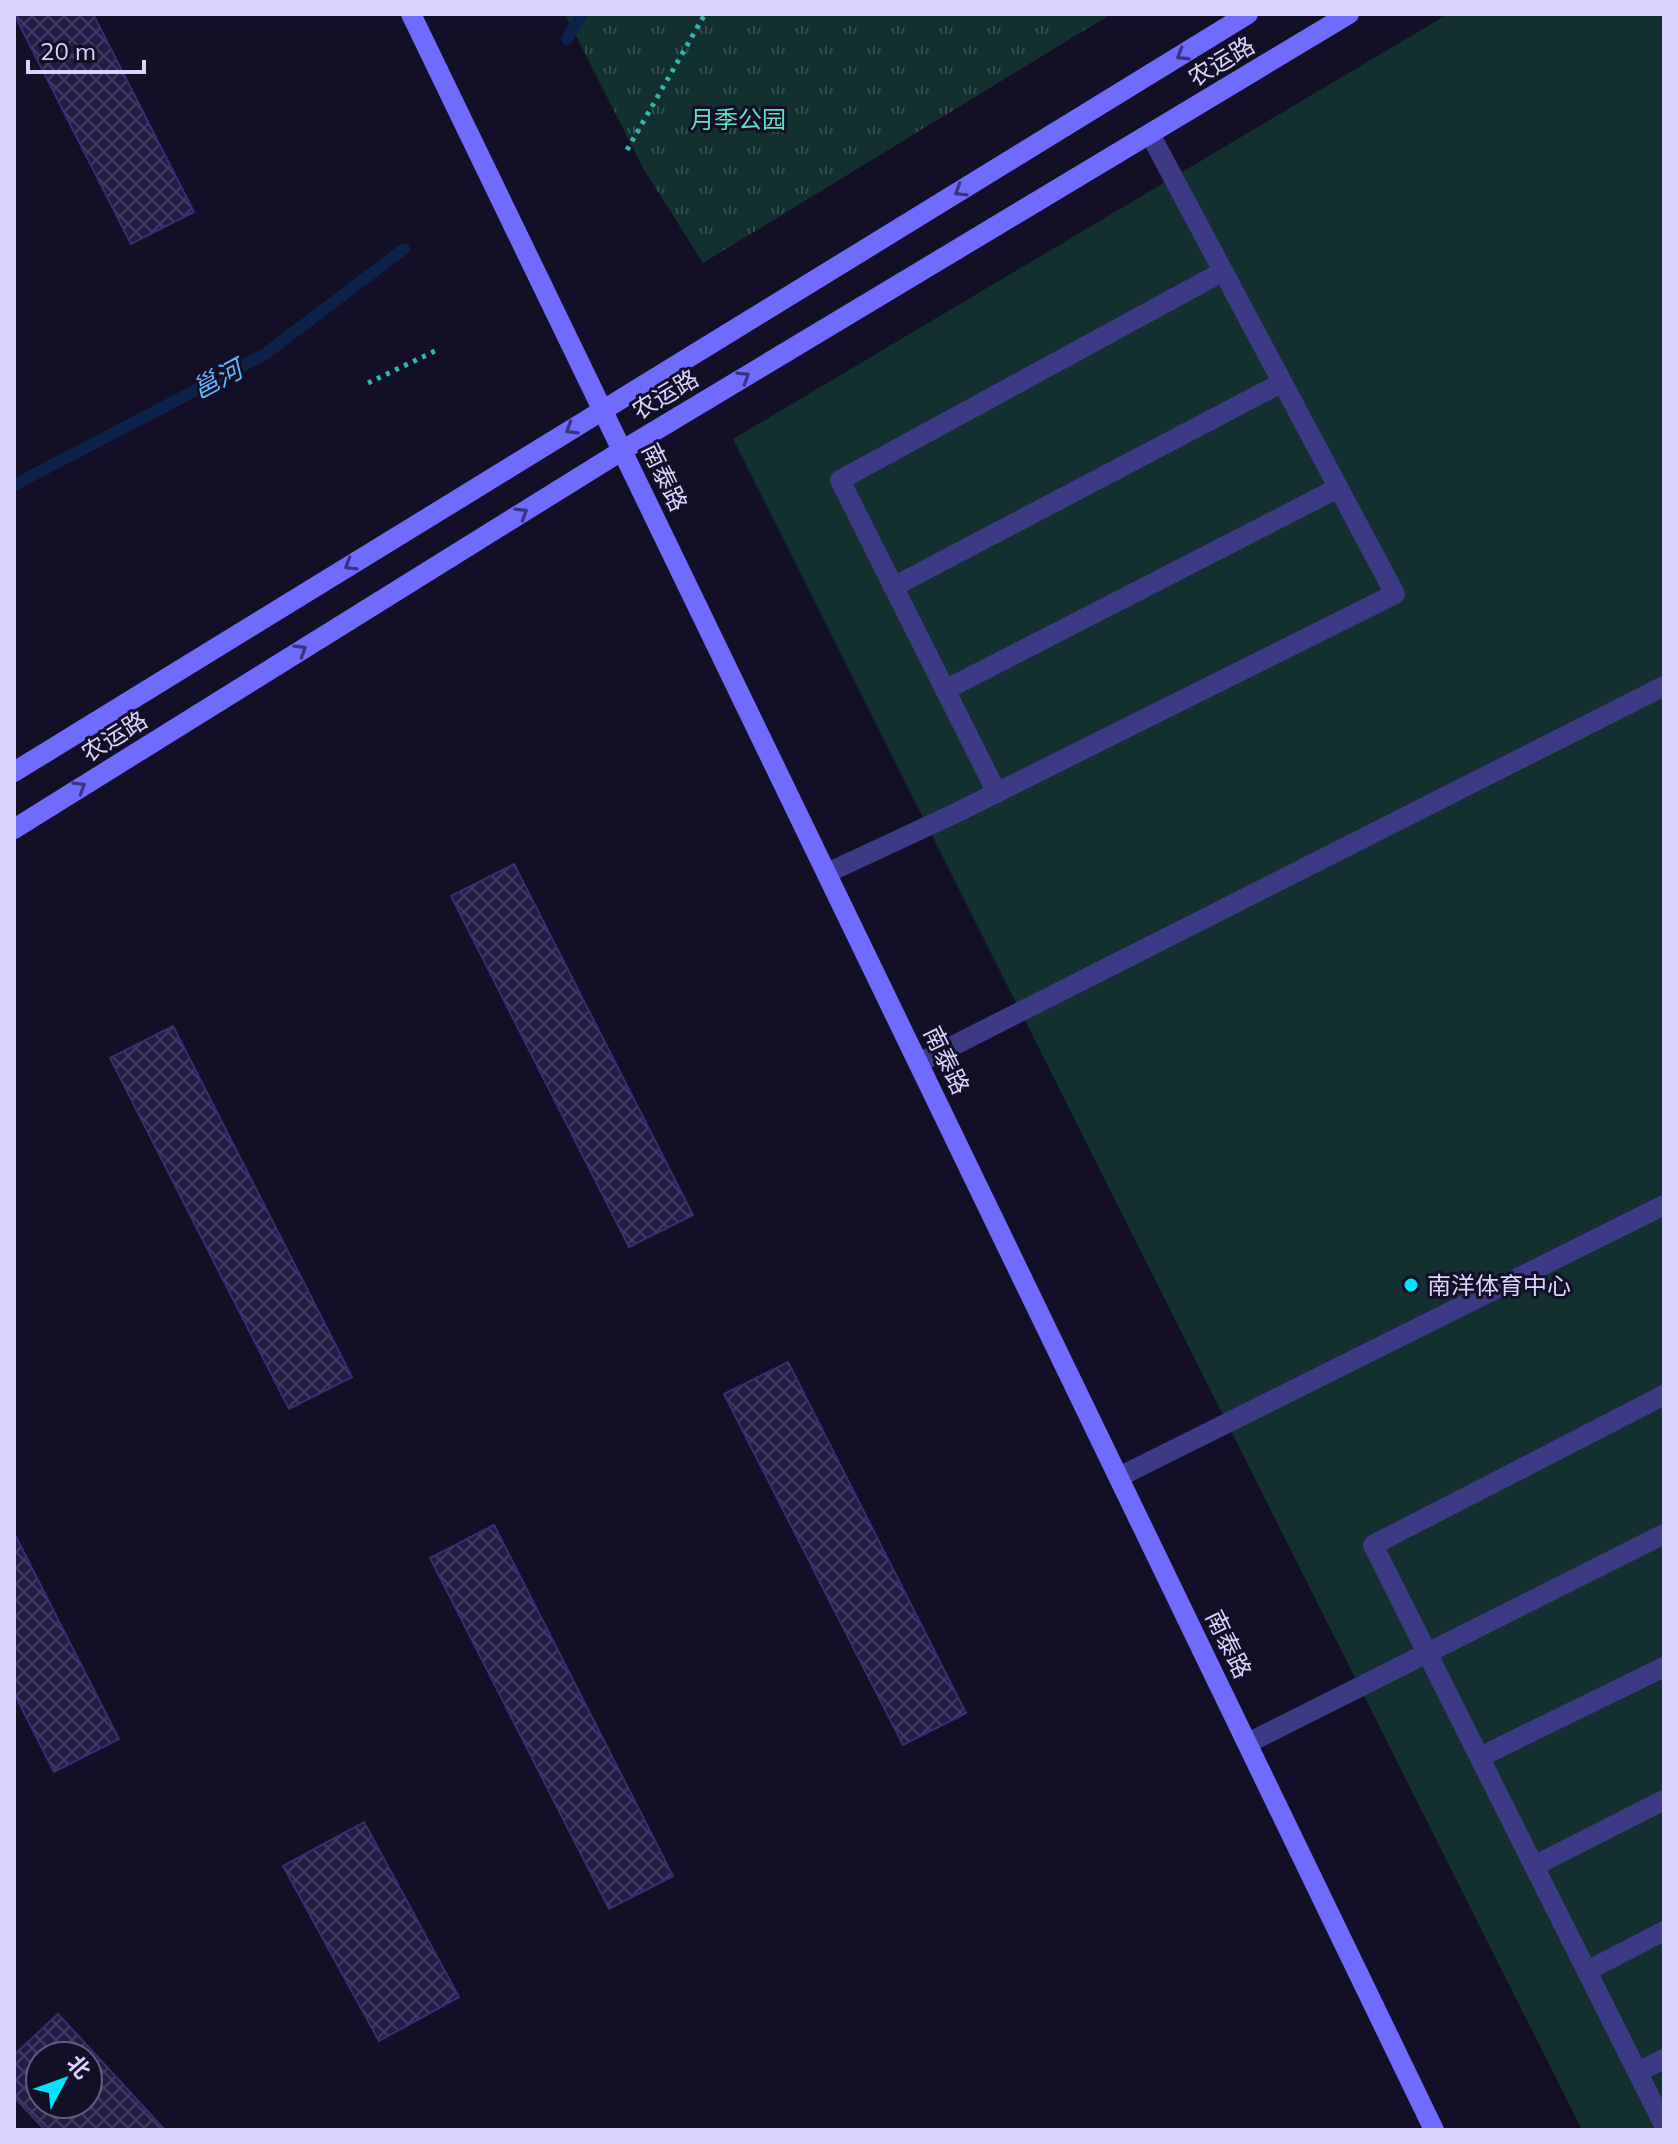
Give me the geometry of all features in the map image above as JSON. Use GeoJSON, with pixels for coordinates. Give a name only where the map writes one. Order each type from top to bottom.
{"type":"FeatureCollection","features":[{"type":"Feature","properties":{"kind":"main road","name":"南泰路"},"geometry":{"type":"LineString","coordinates":[[411,14],[1434,2130]]}},
{"type":"Feature","properties":{"kind":"main road","name":"农运路"},"geometry":{"type":"LineString","coordinates":[[14,772],[1248,14]]}},
{"type":"Feature","properties":{"kind":"main road","name":"农运路"},"geometry":{"type":"LineString","coordinates":[[14,829],[623,450],[1349,14]]}},
{"type":"Feature","properties":{"kind":"lane"},"geometry":{"type":"LineString","coordinates":[[827,873],[997,793],[1395,594],[1150,134]]}},
{"type":"Feature","properties":{"kind":"lane"},"geometry":{"type":"LineString","coordinates":[[997,793],[840,480],[1222,272]]}},
{"type":"Feature","properties":{"kind":"lane"},"geometry":{"type":"LineString","coordinates":[[893,587],[1281,383]]}},
{"type":"Feature","properties":{"kind":"lane"},"geometry":{"type":"LineString","coordinates":[[945,690],[1338,488]]}},
{"type":"Feature","properties":{"kind":"lane"},"geometry":{"type":"LineString","coordinates":[[919,1063],[1664,686]]}},
{"type":"Feature","properties":{"kind":"lane"},"geometry":{"type":"LineString","coordinates":[[1119,1477],[1664,1205]]}},
{"type":"Feature","properties":{"kind":"lane"},"geometry":{"type":"LineString","coordinates":[[1664,1395],[1373,1545],[1664,2125]]}},
{"type":"Feature","properties":{"kind":"lane"},"geometry":{"type":"LineString","coordinates":[[1248,1743],[1664,1534]]}},
{"type":"Feature","properties":{"kind":"lane"},"geometry":{"type":"LineString","coordinates":[[1480,1757],[1664,1667]]}},
{"type":"Feature","properties":{"kind":"lane"},"geometry":{"type":"LineString","coordinates":[[1534,1866],[1664,1800]]}},
{"type":"Feature","properties":{"kind":"lane"},"geometry":{"type":"LineString","coordinates":[[1587,1971],[1664,1931]]}},
{"type":"Feature","properties":{"kind":"lane"},"geometry":{"type":"LineString","coordinates":[[1638,2072],[1664,2059]]}},
{"type":"Feature","properties":{"kind":"path"},"geometry":{"type":"LineString","coordinates":[[627,150],[705,14]]}},
{"type":"Feature","properties":{"kind":"path"},"geometry":{"type":"LineString","coordinates":[[368,383],[435,351]]}},
{"type":"Feature","properties":{"kind":"green space","name":"月季公园"},"geometry":{"type":"Polygon","coordinates":[[[565,14],[1111,14],[703,263],[643,168],[565,14]]]}},
{"type":"Feature","properties":{"kind":"green space","name":"南洋体育中心"},"geometry":{"type":"Polygon","coordinates":[[[1448,14],[1664,14],[1664,2130],[1582,2130],[733,439],[1448,14]]]}},
{"type":"Feature","properties":{"kind":"building"},"geometry":{"type":"Polygon","coordinates":[[[14,14],[93,14],[194,212],[131,244],[14,14]]]}},
{"type":"Feature","properties":{"kind":"building"},"geometry":{"type":"Polygon","coordinates":[[[514,864],[693,1215],[629,1247],[451,896],[514,864]]]}},
{"type":"Feature","properties":{"kind":"building"},"geometry":{"type":"Polygon","coordinates":[[[173,1026],[352,1377],[289,1409],[110,1058],[173,1026]]]}},
{"type":"Feature","properties":{"kind":"building"},"geometry":{"type":"Polygon","coordinates":[[[788,1362],[966,1713],[903,1745],[724,1394],[788,1362]]]}},
{"type":"Feature","properties":{"kind":"building"},"geometry":{"type":"Polygon","coordinates":[[[494,1525],[673,1876],[609,1909],[430,1558],[494,1525]]]}},
{"type":"Feature","properties":{"kind":"building"},"geometry":{"type":"Polygon","coordinates":[[[14,1533],[119,1739],[54,1772],[14,1693],[14,1533]]]}},
{"type":"Feature","properties":{"kind":"building"},"geometry":{"type":"Polygon","coordinates":[[[364,1822],[459,1997],[379,2041],[283,1866],[364,1822]]]}},
{"type":"Feature","properties":{"kind":"building"},"geometry":{"type":"Polygon","coordinates":[[[58,2014],[82,2040],[30,2040],[58,2014]]]}},
{"type":"Feature","properties":{"kind":"building"},"geometry":{"type":"Polygon","coordinates":[[[24,2046],[24,2108],[14,2097],[14,2055],[24,2046]]]}},
{"type":"Feature","properties":{"kind":"building"},"geometry":{"type":"Polygon","coordinates":[[[104,2064],[165,2130],[45,2130],[36,2120],[104,2120],[104,2064]]]}},
{"type":"Feature","properties":{"kind":"waterway","name":"邕河"},"geometry":{"type":"LineString","coordinates":[[567,39],[582,14]]}},
{"type":"Feature","properties":{"kind":"waterway","name":"邕河"},"geometry":{"type":"LineString","coordinates":[[14,485],[265,354],[404,249]]}},
{"type":"Feature","properties":{"kind":"place","name":"南洋体育中心"},"geometry":{"type":"Point","coordinates":[1411,1285]}}]}
